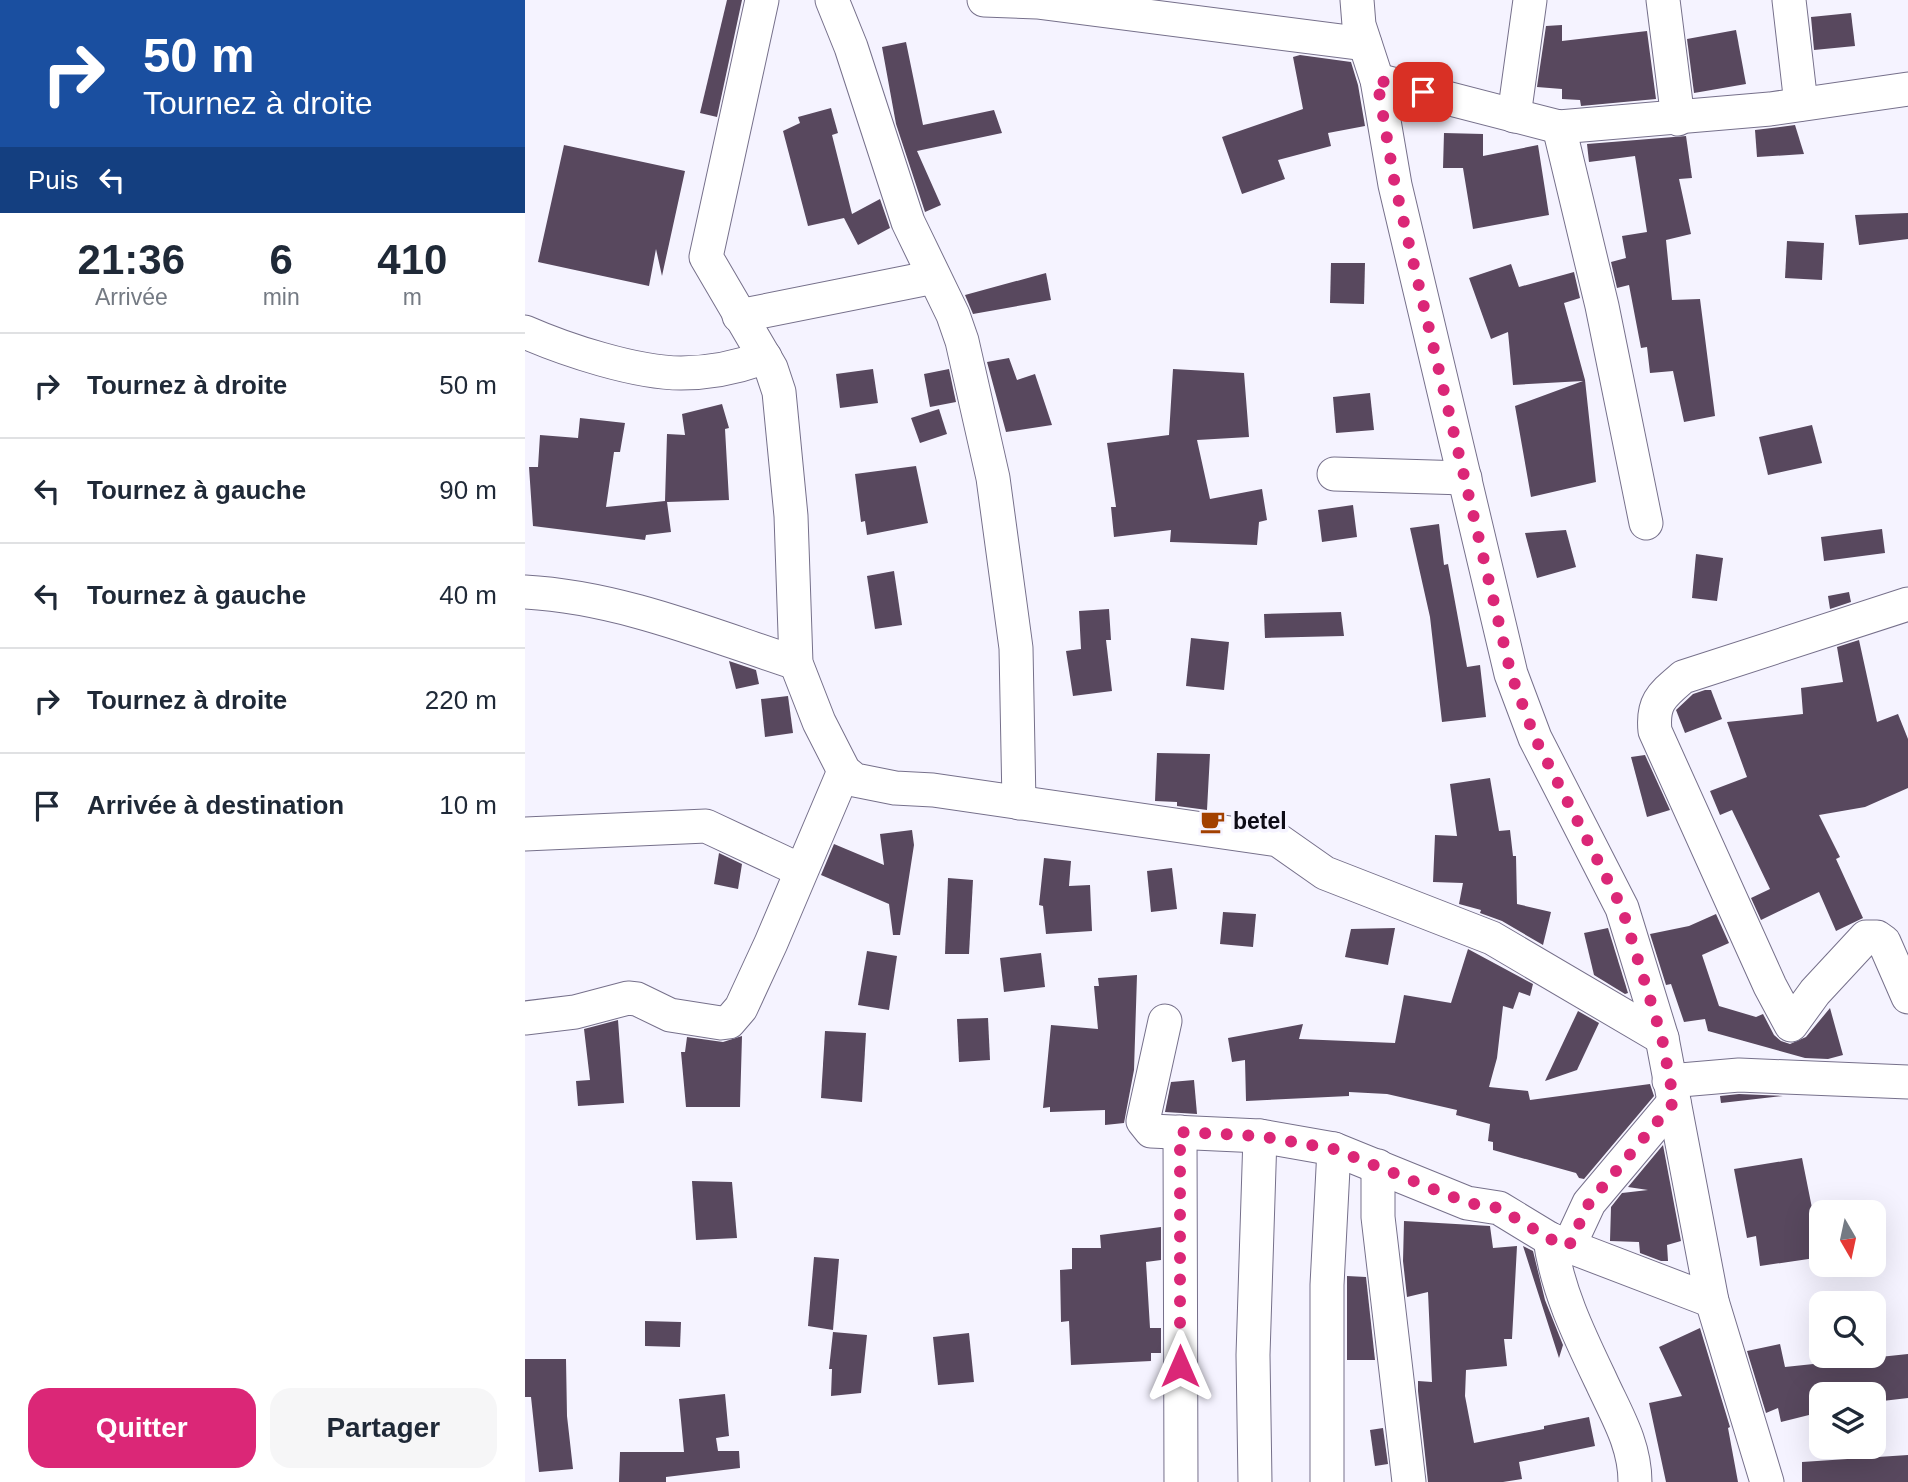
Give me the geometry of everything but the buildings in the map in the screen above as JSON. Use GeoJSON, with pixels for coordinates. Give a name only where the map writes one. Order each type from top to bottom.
{"type":"FeatureCollection","features":[{"type":"Feature","properties":{"kind":"street"},"geometry":{"type":"LineString","coordinates":[[762,0],[706,257],[765,357],[779,392],[795,571],[796,663],[819,722],[844,771],[855,780],[895,788],[933,790],[1277,840],[1325,873],[1492,938],[1662,1038]]}},
{"type":"Feature","properties":{"kind":"street"},"geometry":{"type":"LineString","coordinates":[[832,0],[860,72],[908,222],[953,315],[962,341],[993,478],[1016,648],[1019,803]]}},
{"type":"Feature","properties":{"kind":"street"},"geometry":{"type":"LineString","coordinates":[[984,0],[1037,2],[1365,44]]}},
{"type":"Feature","properties":{"kind":"street"},"geometry":{"type":"LineString","coordinates":[[1357,0],[1359,24],[1377,80],[1395,185],[1511,674],[1535,738],[1622,908],[1662,1038],[1712,1301],[1767,1482]]}},
{"type":"Feature","properties":{"kind":"street"},"geometry":{"type":"LineString","coordinates":[[1514,116],[1530,0]]}},
{"type":"Feature","properties":{"kind":"street"},"geometry":{"type":"LineString","coordinates":[[1663,0],[1678,119]]}},
{"type":"Feature","properties":{"kind":"street"},"geometry":{"type":"LineString","coordinates":[[1789,0],[1801,104]]}},
{"type":"Feature","properties":{"kind":"street"},"geometry":{"type":"LineString","coordinates":[[1377,80],[1559,127],[1678,119],[1908,89]]}},
{"type":"Feature","properties":{"kind":"street"},"geometry":{"type":"LineString","coordinates":[[1559,127],[1602,306],[1646,523]]}},
{"type":"Feature","properties":{"kind":"street"},"geometry":{"type":"LineString","coordinates":[[739,316],[934,277]]}},
{"type":"Feature","properties":{"kind":"street"},"geometry":{"type":"LineString","coordinates":[[525,332],[615,362],[679,373],[746,364],[765,357]]}},
{"type":"Feature","properties":{"kind":"street"},"geometry":{"type":"LineString","coordinates":[[1334,474],[1465,478]]}},
{"type":"Feature","properties":{"kind":"street"},"geometry":{"type":"LineString","coordinates":[[525,592],[543,593],[635,612],[796,663]]}},
{"type":"Feature","properties":{"kind":"street"},"geometry":{"type":"LineString","coordinates":[[1788,1076],[1791,1025],[1770,986],[1655,731],[1653,715],[1665,692],[1683,677],[1908,604]]}},
{"type":"Feature","properties":{"kind":"street"},"geometry":{"type":"LineString","coordinates":[[525,1018],[575,1012],[628,998],[670,1015],[729,1022],[741,1008],[844,771]]}},
{"type":"Feature","properties":{"kind":"street"},"geometry":{"type":"LineString","coordinates":[[525,834],[706,826],[800,870]]}},
{"type":"Feature","properties":{"kind":"street"},"geometry":{"type":"LineString","coordinates":[[1791,1025],[1815,992],[1866,937],[1877,937],[1884,942],[1908,996]]}},
{"type":"Feature","properties":{"kind":"street"},"geometry":{"type":"LineString","coordinates":[[1165,1021],[1143,1124],[1151,1131],[1260,1136],[1334,1149],[1468,1203],[1499,1208],[1559,1242],[1712,1301]]}},
{"type":"Feature","properties":{"kind":"street"},"geometry":{"type":"LineString","coordinates":[[1635,1482],[1630,1447],[1619,1415],[1565,1303],[1553,1265],[1559,1242],[1672,1092],[1739,1075],[1908,1082]]}},
{"type":"Feature","properties":{"kind":"street"},"geometry":{"type":"LineString","coordinates":[[1180,1132],[1181,1482]]}},
{"type":"Feature","properties":{"kind":"street"},"geometry":{"type":"LineString","coordinates":[[1255,1482],[1253,1355],[1260,1136]]}},
{"type":"Feature","properties":{"kind":"street"},"geometry":{"type":"LineString","coordinates":[[1328,1482],[1328,1273],[1334,1149]]}},
{"type":"Feature","properties":{"kind":"street"},"geometry":{"type":"LineString","coordinates":[[1378,1166],[1378,1217],[1409,1482]]}},
{"type":"Feature","properties":{"kind":"place","name":"betel"},"geometry":{"type":"Point","coordinates":[1213,821]}},
{"type":"Feature","properties":{"kind":"route"},"geometry":{"type":"LineString","coordinates":[[1180,1366],[1180,1132],[1260,1136],[1334,1149],[1468,1203],[1499,1208],[1550,1239],[1569,1246],[1589,1203],[1674,1102],[1662,1038],[1622,908],[1535,738],[1511,674],[1395,185],[1377,80],[1423,92]]}}]}
